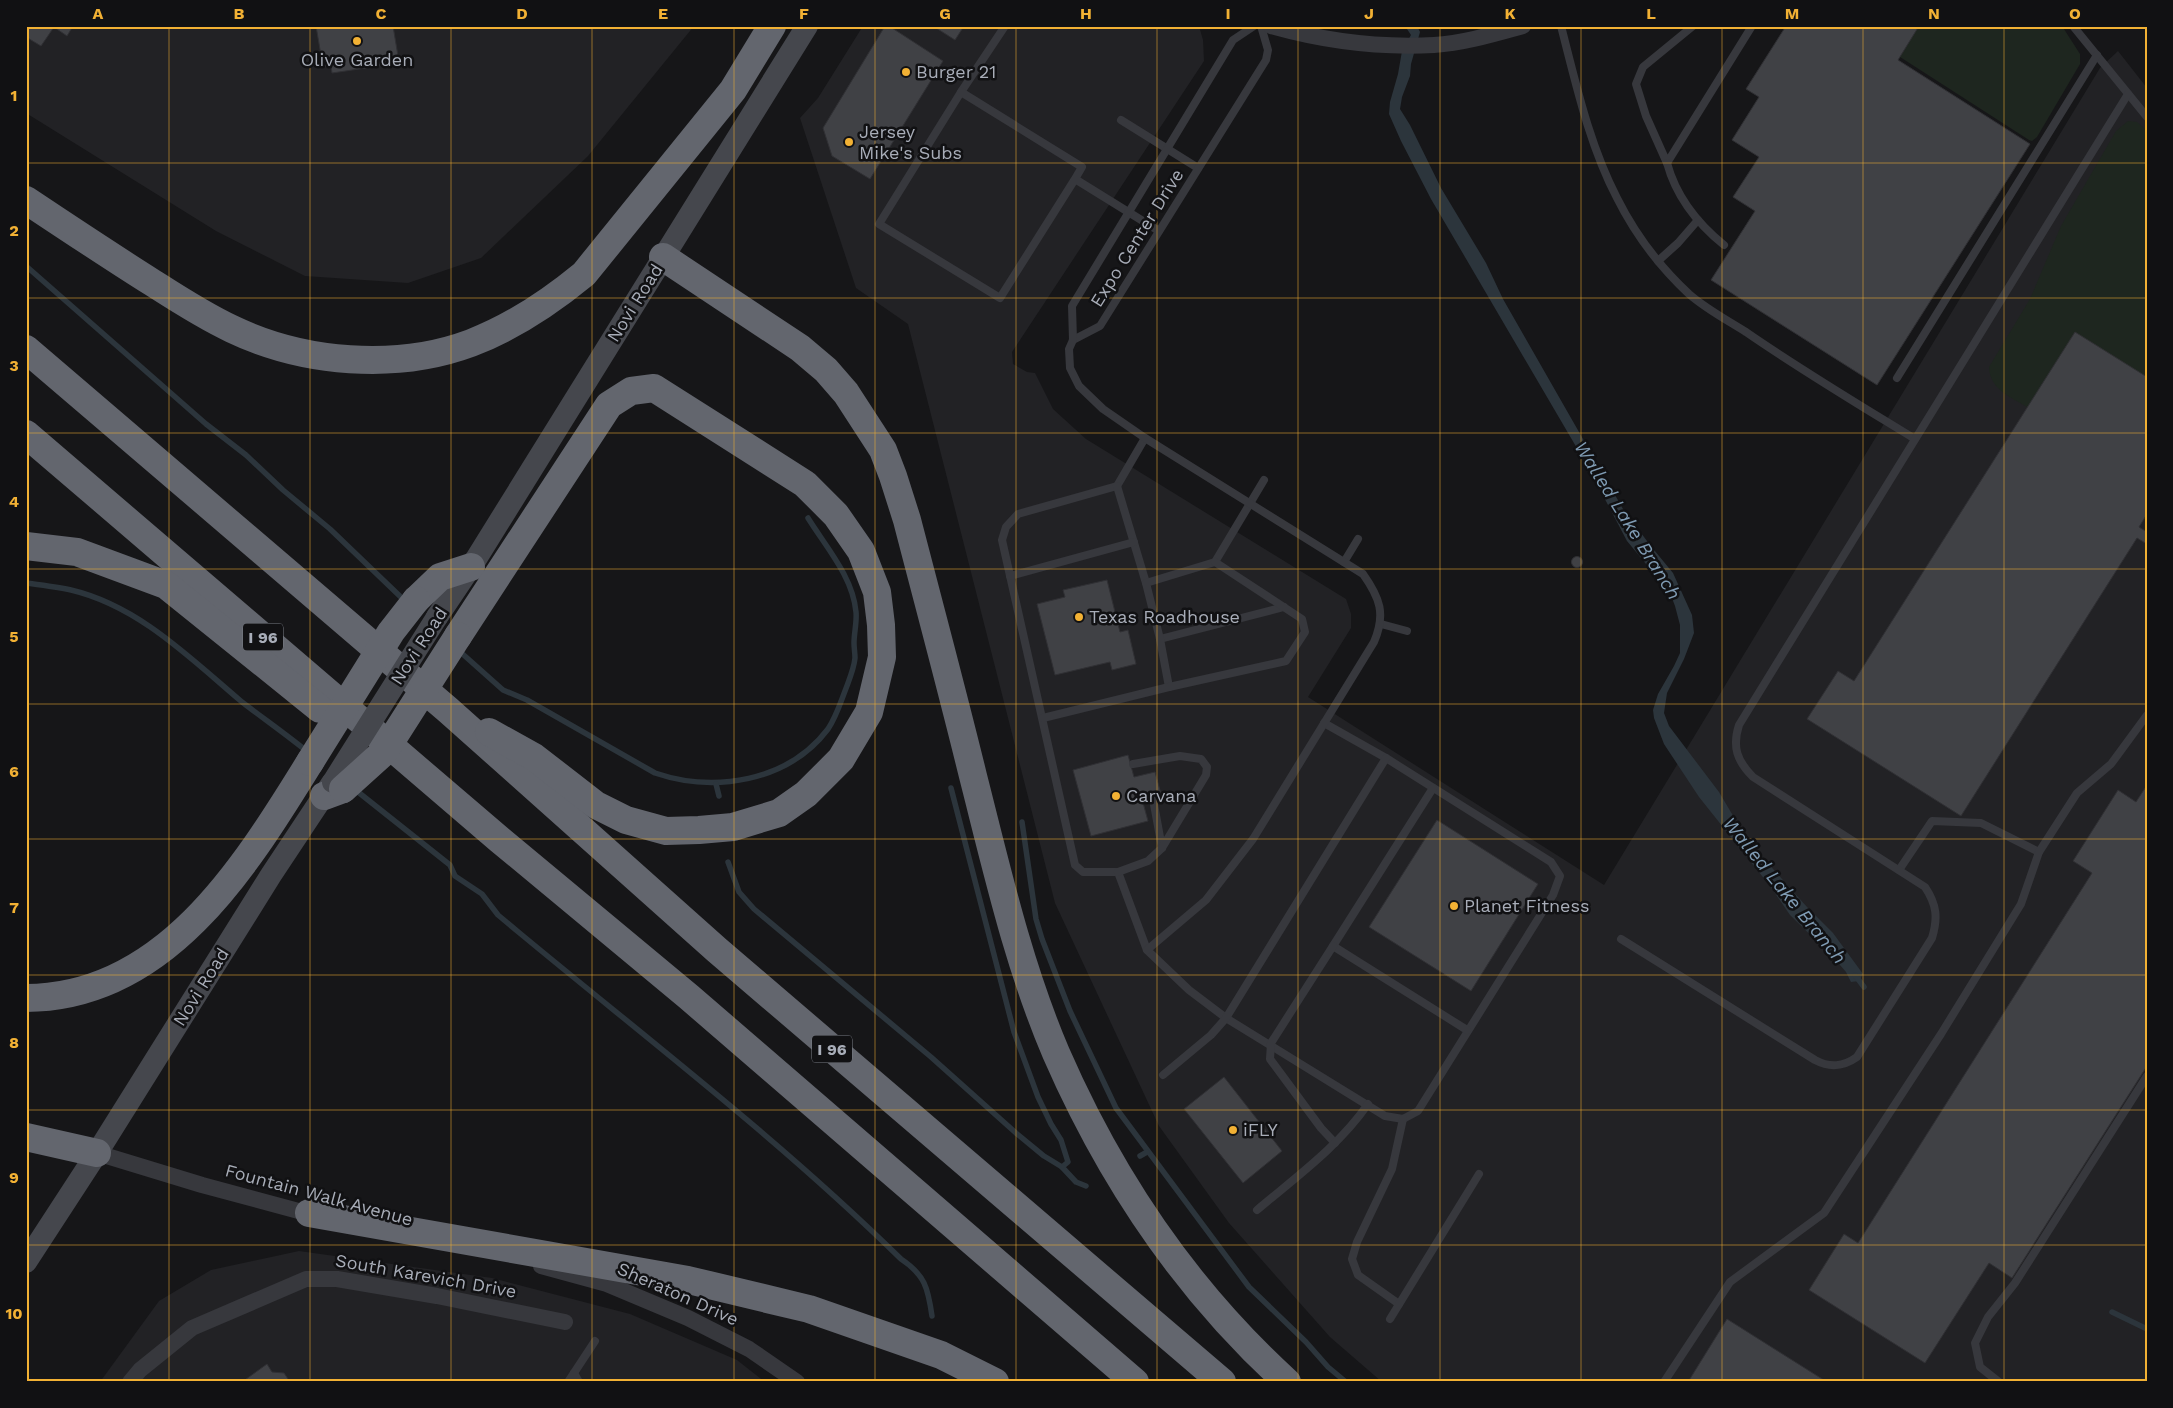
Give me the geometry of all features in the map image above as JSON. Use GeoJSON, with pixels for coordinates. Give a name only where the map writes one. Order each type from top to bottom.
{"type":"FeatureCollection","features":[{"type":"Feature","properties":{"kind":"highway"},"geometry":{"type":"LineString","coordinates":[[26,200],[186,304],[232,329],[275,346],[316,355],[356,360],[391,359],[433,353],[470,343],[529,315],[559,295],[584,274],[733,90],[772,26]]}},
{"type":"Feature","properties":{"kind":"highway"},"geometry":{"type":"LineString","coordinates":[[663,257],[800,348],[826,370],[846,393],[883,450],[909,529],[1000,885],[1022,960],[1056,1052],[1099,1141],[1122,1181],[1169,1251],[1250,1348],[1287,1382]]}},
{"type":"Feature","properties":{"kind":"highway","name":"I 96"},"geometry":{"type":"LineString","coordinates":[[26,349],[448,710],[717,950],[1222,1382]]}},
{"type":"Feature","properties":{"kind":"highway"},"geometry":{"type":"LineString","coordinates":[[333,789],[384,752],[610,405],[631,391],[654,388],[806,484],[836,515],[861,551],[876,592],[881,625],[882,657],[869,712],[842,759],[806,794],[778,813],[734,827],[666,831],[626,820],[596,805],[534,757],[448,710]]}},
{"type":"Feature","properties":{"kind":"highway","name":"I 96"},"geometry":{"type":"LineString","coordinates":[[26,434],[500,840],[689,997],[1135,1382]]}},
{"type":"Feature","properties":{"kind":"highway"},"geometry":{"type":"LineString","coordinates":[[26,546],[78,552],[166,585],[458,821],[500,840]]}},
{"type":"Feature","properties":{"kind":"highway"},"geometry":{"type":"LineString","coordinates":[[26,998],[41,998],[88,990],[136,969],[188,928],[232,880],[282,807],[391,632],[416,600],[440,577],[471,567]]}},
{"type":"Feature","properties":{"kind":"highway"},"geometry":{"type":"LineString","coordinates":[[26,1137],[97,1153]]}},
{"type":"Feature","properties":{"kind":"highway"},"geometry":{"type":"LineString","coordinates":[[309,1213],[688,1280],[809,1309],[941,1355],[995,1382]]}},
{"type":"Feature","properties":{"kind":"main road","name":"Novi Road"},"geometry":{"type":"LineString","coordinates":[[26,1262],[97,1153],[271,875],[333,789],[437,617],[471,567],[807,26]]}},
{"type":"Feature","properties":{"kind":"street"},"geometry":{"type":"LineString","coordinates":[[1271,26],[1342,42],[1434,45],[1481,37],[1523,26]]}},
{"type":"Feature","properties":{"kind":"street","name":"Fountain Walk Avenue"},"geometry":{"type":"LineString","coordinates":[[97,1153],[202,1185],[309,1213],[362,1230],[533,1264]]}},
{"type":"Feature","properties":{"kind":"street","name":"Sheraton Drive"},"geometry":{"type":"LineString","coordinates":[[533,1264],[607,1284],[688,1318],[749,1348],[797,1382]]}},
{"type":"Feature","properties":{"kind":"street","name":"South Karevich Drive"},"geometry":{"type":"LineString","coordinates":[[130,1382],[140,1370],[192,1328],[306,1279],[338,1279],[437,1296],[565,1322]]}},
{"type":"Feature","properties":{"kind":"lane"},"geometry":{"type":"LineString","coordinates":[[961,92],[1082,167],[1000,298],[879,224],[961,92],[1005,26]]}},
{"type":"Feature","properties":{"kind":"lane","name":"Expo Center Drive"},"geometry":{"type":"LineString","coordinates":[[1254,26],[1233,40],[1072,306],[1073,340],[1100,326],[1266,60],[1268,50],[1261,26]]}},
{"type":"Feature","properties":{"kind":"lane"},"geometry":{"type":"LineString","coordinates":[[1561,26],[1581,101],[1598,154],[1617,199],[1658,261],[1691,296],[1780,355],[1915,439]]}},
{"type":"Feature","properties":{"kind":"lane"},"geometry":{"type":"LineString","coordinates":[[1693,26],[1643,67],[1636,84],[1646,116],[1683,200],[1707,232],[1724,245]]}},
{"type":"Feature","properties":{"kind":"lane"},"geometry":{"type":"LineString","coordinates":[[1667,163],[1752,26]]}},
{"type":"Feature","properties":{"kind":"lane"},"geometry":{"type":"LineString","coordinates":[[2074,26],[2147,117]]}},
{"type":"Feature","properties":{"kind":"lane"},"geometry":{"type":"LineString","coordinates":[[1897,378],[2097,55]]}},
{"type":"Feature","properties":{"kind":"lane"},"geometry":{"type":"LineString","coordinates":[[1622,939],[1815,1060],[1835,1066],[1848,1064],[1857,1057],[1932,938],[1936,925],[1936,912],[1933,899],[1925,887],[1753,777],[1743,767],[1736,754],[1734,739],[1739,725],[2128,94]]}},
{"type":"Feature","properties":{"kind":"lane"},"geometry":{"type":"LineString","coordinates":[[1121,120],[1198,168]]}},
{"type":"Feature","properties":{"kind":"lane"},"geometry":{"type":"LineString","coordinates":[[1075,179],[1159,232]]}},
{"type":"Feature","properties":{"kind":"lane"},"geometry":{"type":"LineString","coordinates":[[1658,261],[1678,243],[1698,220]]}},
{"type":"Feature","properties":{"kind":"lane"},"geometry":{"type":"LineString","coordinates":[[1073,340],[1069,350],[1070,368],[1079,386],[1102,409],[1249,504],[1363,574],[1375,592],[1381,608],[1381,624],[1374,642],[1253,839],[1206,900],[1147,950]]}},
{"type":"Feature","properties":{"kind":"lane"},"geometry":{"type":"LineString","coordinates":[[1133,764],[1180,756],[1201,759],[1207,767],[1206,775],[1162,848],[1148,861],[1118,872],[1083,872],[1075,865],[1002,540],[1006,527],[1018,514],[1117,486],[1145,438]]}},
{"type":"Feature","properties":{"kind":"lane"},"geometry":{"type":"LineString","coordinates":[[1146,583],[1214,562],[1264,480]]}},
{"type":"Feature","properties":{"kind":"lane"},"geometry":{"type":"LineString","coordinates":[[1117,486],[1146,583],[1160,639],[1169,687]]}},
{"type":"Feature","properties":{"kind":"lane"},"geometry":{"type":"LineString","coordinates":[[1344,562],[1358,539]]}},
{"type":"Feature","properties":{"kind":"lane"},"geometry":{"type":"LineString","coordinates":[[1010,576],[1134,542]]}},
{"type":"Feature","properties":{"kind":"lane"},"geometry":{"type":"LineString","coordinates":[[1043,718],[1169,687],[1286,662],[1305,632],[1302,619],[1214,562]]}},
{"type":"Feature","properties":{"kind":"lane"},"geometry":{"type":"LineString","coordinates":[[1160,639],[1284,607]]}},
{"type":"Feature","properties":{"kind":"lane"},"geometry":{"type":"LineString","coordinates":[[1381,624],[1407,631]]}},
{"type":"Feature","properties":{"kind":"lane"},"geometry":{"type":"LineString","coordinates":[[1664,1382],[1730,1282],[1824,1213],[1941,1034],[2021,904],[2039,852],[2077,793],[2111,764],[2147,715]]}},
{"type":"Feature","properties":{"kind":"lane"},"geometry":{"type":"LineString","coordinates":[[1118,872],[1147,950],[1189,990],[1226,1018],[1385,1116],[1403,1120],[1418,1111],[1553,895],[1560,876],[1551,862],[1386,758],[1324,723]]}},
{"type":"Feature","properties":{"kind":"lane"},"geometry":{"type":"LineString","coordinates":[[1163,1075],[1211,1035],[1226,1018],[1386,758]]}},
{"type":"Feature","properties":{"kind":"lane"},"geometry":{"type":"LineString","coordinates":[[1335,1143],[1270,1059],[1271,1044],[1433,788]]}},
{"type":"Feature","properties":{"kind":"lane"},"geometry":{"type":"LineString","coordinates":[[1153,799],[1162,848]]}},
{"type":"Feature","properties":{"kind":"lane"},"geometry":{"type":"LineString","coordinates":[[1899,870],[1932,820],[1981,822],[2039,852]]}},
{"type":"Feature","properties":{"kind":"lane"},"geometry":{"type":"LineString","coordinates":[[1333,946],[1468,1030]]}},
{"type":"Feature","properties":{"kind":"lane"},"geometry":{"type":"LineString","coordinates":[[1999,1382],[1980,1367],[1975,1343],[1988,1317],[2015,1283],[2147,1076]]}},
{"type":"Feature","properties":{"kind":"lane"},"geometry":{"type":"LineString","coordinates":[[1257,1210],[1335,1143],[1358,1119],[1368,1104]]}},
{"type":"Feature","properties":{"kind":"lane"},"geometry":{"type":"LineString","coordinates":[[1399,1304],[1358,1275],[1352,1258],[1357,1242],[1392,1169],[1403,1120]]}},
{"type":"Feature","properties":{"kind":"lane"},"geometry":{"type":"LineString","coordinates":[[1390,1319],[1479,1174]]}},
{"type":"Feature","properties":{"kind":"lane"},"geometry":{"type":"LineString","coordinates":[[568,1382],[594,1341]]}},
{"type":"Feature","properties":{"kind":"lane"},"geometry":{"type":"LineString","coordinates":[[574,1373],[579,1382]]}},
{"type":"Feature","properties":{"kind":"shaded area"},"geometry":{"type":"Polygon","coordinates":[[[26,26],[694,26],[588,156],[481,258],[408,283],[305,276],[216,231],[26,113],[26,26]]]}},
{"type":"Feature","properties":{"kind":"shaded area"},"geometry":{"type":"Polygon","coordinates":[[[863,26],[1199,26],[1203,40],[1204,61],[1012,352],[1013,364],[1027,372],[1035,373],[1053,409],[1086,439],[1346,599],[1351,614],[1351,628],[1308,697],[1604,885],[2100,68],[2118,51],[2147,88],[2147,1382],[1382,1382],[1330,1337],[1229,1223],[1159,1126],[1055,903],[908,324],[856,288],[800,118],[818,98],[863,26]]]}},
{"type":"Feature","properties":{"kind":"shaded area"},"geometry":{"type":"Polygon","coordinates":[[[1919,26],[2062,26],[2080,54],[2080,64],[2037,137],[2032,141],[1900,57],[1919,26]]]}},
{"type":"Feature","properties":{"kind":"shaded area"},"geometry":{"type":"Polygon","coordinates":[[[2128,121],[2137,122],[2147,131],[2147,377],[2027,407],[1997,387],[1990,375],[1989,367],[2030,299],[2061,226],[2116,131],[2128,121]]]}},
{"type":"Feature","properties":{"kind":"shaded area"},"geometry":{"type":"Polygon","coordinates":[[[299,1251],[492,1278],[630,1314],[737,1360],[765,1382],[100,1382],[159,1301],[211,1270],[299,1251]]]}},
{"type":"Feature","properties":{"kind":"water"},"geometry":{"type":"Polygon","coordinates":[[[1405,26],[1417,26],[1420,32],[1400,109],[1410,125],[1441,188],[1486,263],[1503,299],[1623,509],[1673,573],[1692,615],[1694,633],[1684,659],[1667,693],[1664,713],[1669,726],[1719,792],[1748,841],[1833,933],[1863,974],[1859,981],[1851,982],[1846,972],[1834,958],[1790,915],[1770,886],[1699,797],[1664,744],[1654,718],[1653,710],[1658,694],[1680,653],[1680,625],[1675,606],[1670,593],[1627,541],[1588,467],[1431,199],[1401,141],[1389,114],[1402,51],[1411,35],[1405,26]]]}},
{"type":"Feature","properties":{"kind":"building"},"geometry":{"type":"Polygon","coordinates":[[[26,26],[73,26],[67,36],[54,27],[41,46],[26,37],[26,26]]]}},
{"type":"Feature","properties":{"kind":"building","name":"Olive Garden"},"geometry":{"type":"Polygon","coordinates":[[[316,26],[393,26],[398,56],[385,58],[386,65],[332,73],[331,66],[323,67],[316,26]]]}},
{"type":"Feature","properties":{"kind":"building"},"geometry":{"type":"Polygon","coordinates":[[[885,26],[889,26],[943,61],[870,179],[832,156],[823,128],[885,26]]]}},
{"type":"Feature","properties":{"kind":"building"},"geometry":{"type":"Polygon","coordinates":[[[933,26],[964,26],[955,40],[933,26]]]}},
{"type":"Feature","properties":{"kind":"building"},"geometry":{"type":"Polygon","coordinates":[[[1786,26],[1919,26],[1898,60],[2030,144],[1877,385],[1711,280],[1755,211],[1733,197],[1759,157],[1732,140],[1759,97],[1746,89],[1786,26]]]}},
{"type":"Feature","properties":{"kind":"building"},"geometry":{"type":"Polygon","coordinates":[[[2075,332],[2147,377],[2147,514],[2139,527],[2147,532],[2147,544],[2137,538],[1961,816],[1807,719],[1838,671],[1854,681],[2075,332]]]}},
{"type":"Feature","properties":{"kind":"building"},"geometry":{"type":"Polygon","coordinates":[[[1575,557],[1579,557],[1582,562],[1581,566],[1575,567],[1572,564],[1572,560],[1575,557]]]}},
{"type":"Feature","properties":{"kind":"building","name":"Texas Roadhouse"},"geometry":{"type":"Polygon","coordinates":[[[1107,580],[1120,632],[1128,630],[1136,664],[1112,670],[1110,662],[1055,675],[1037,604],[1065,597],[1063,590],[1107,580]]]}},
{"type":"Feature","properties":{"kind":"building","name":"Carvana"},"geometry":{"type":"Polygon","coordinates":[[[1128,755],[1134,777],[1155,772],[1161,794],[1142,799],[1148,821],[1091,836],[1073,770],[1128,755]]]}},
{"type":"Feature","properties":{"kind":"building"},"geometry":{"type":"Polygon","coordinates":[[[2147,785],[2147,1066],[2012,1278],[1989,1263],[1925,1363],[1809,1290],[1844,1234],[1858,1243],[2092,873],[2073,861],[2118,790],[2136,802],[2147,785]]]}},
{"type":"Feature","properties":{"kind":"building","name":"Planet Fitness"},"geometry":{"type":"Polygon","coordinates":[[[1437,820],[1538,884],[1471,991],[1369,927],[1437,820]]]}},
{"type":"Feature","properties":{"kind":"building","name":"iFLY"},"geometry":{"type":"Polygon","coordinates":[[[1224,1077],[1282,1151],[1243,1183],[1184,1109],[1224,1077]]]}},
{"type":"Feature","properties":{"kind":"building"},"geometry":{"type":"Polygon","coordinates":[[[1727,1319],[1827,1382],[1688,1382],[1727,1319]]]}},
{"type":"Feature","properties":{"kind":"building"},"geometry":{"type":"Polygon","coordinates":[[[267,1364],[272,1372],[284,1373],[290,1382],[242,1382],[267,1364]]]}},
{"type":"Feature","properties":{"kind":"waterway"},"geometry":{"type":"LineString","coordinates":[[26,266],[206,424],[246,455],[283,490],[330,529],[406,602]]}},
{"type":"Feature","properties":{"kind":"waterway"},"geometry":{"type":"LineString","coordinates":[[457,649],[503,690],[527,700],[655,773],[701,782],[725,782],[749,778],[771,771],[792,761],[812,747],[828,729],[840,706],[855,658],[856,616],[850,587],[838,563],[808,518]]}},
{"type":"Feature","properties":{"kind":"waterway"},"geometry":{"type":"LineString","coordinates":[[26,583],[71,590],[96,598],[142,621],[183,652],[242,702],[309,753]]}},
{"type":"Feature","properties":{"kind":"waterway"},"geometry":{"type":"LineString","coordinates":[[716,784],[719,796]]}},
{"type":"Feature","properties":{"kind":"waterway"},"geometry":{"type":"LineString","coordinates":[[353,788],[450,865],[455,876],[482,894],[498,915],[715,1093],[810,1174],[915,1271],[927,1290],[932,1316]]}},
{"type":"Feature","properties":{"kind":"waterway"},"geometry":{"type":"LineString","coordinates":[[951,788],[1014,1032],[1038,1097],[1061,1140],[1068,1162],[1062,1167]]}},
{"type":"Feature","properties":{"kind":"waterway"},"geometry":{"type":"LineString","coordinates":[[1022,822],[1036,919],[1042,939],[1070,1011],[1116,1108],[1249,1287],[1306,1342],[1328,1367],[1346,1382]]}},
{"type":"Feature","properties":{"kind":"waterway"},"geometry":{"type":"LineString","coordinates":[[728,862],[739,892],[754,909],[931,1057],[1016,1133],[1044,1156],[1062,1167],[1076,1182],[1086,1186]]}},
{"type":"Feature","properties":{"kind":"waterway","name":"Walled Lake Branch"},"geometry":{"type":"LineString","coordinates":[[1855,975],[1864,987]]}},
{"type":"Feature","properties":{"kind":"waterway"},"geometry":{"type":"LineString","coordinates":[[1140,1156],[1147,1152]]}},
{"type":"Feature","properties":{"kind":"waterway","name":"Walled Lake Branch"},"geometry":{"type":"LineString","coordinates":[[2112,1312],[2147,1329]]}},
{"type":"Feature","properties":{"kind":"place","name":"Olive Garden"},"geometry":{"type":"Point","coordinates":[357,41]}},
{"type":"Feature","properties":{"kind":"place","name":"Burger 21"},"geometry":{"type":"Point","coordinates":[906,72]}},
{"type":"Feature","properties":{"kind":"place","name":"Jersey Mike's Subs"},"geometry":{"type":"Point","coordinates":[849,142]}},
{"type":"Feature","properties":{"kind":"place","name":"Texas Roadhouse"},"geometry":{"type":"Point","coordinates":[1079,617]}},
{"type":"Feature","properties":{"kind":"place","name":"Carvana"},"geometry":{"type":"Point","coordinates":[1116,796]}},
{"type":"Feature","properties":{"kind":"place","name":"Planet Fitness"},"geometry":{"type":"Point","coordinates":[1454,906]}},
{"type":"Feature","properties":{"kind":"place","name":"iFLY"},"geometry":{"type":"Point","coordinates":[1233,1130]}}]}
